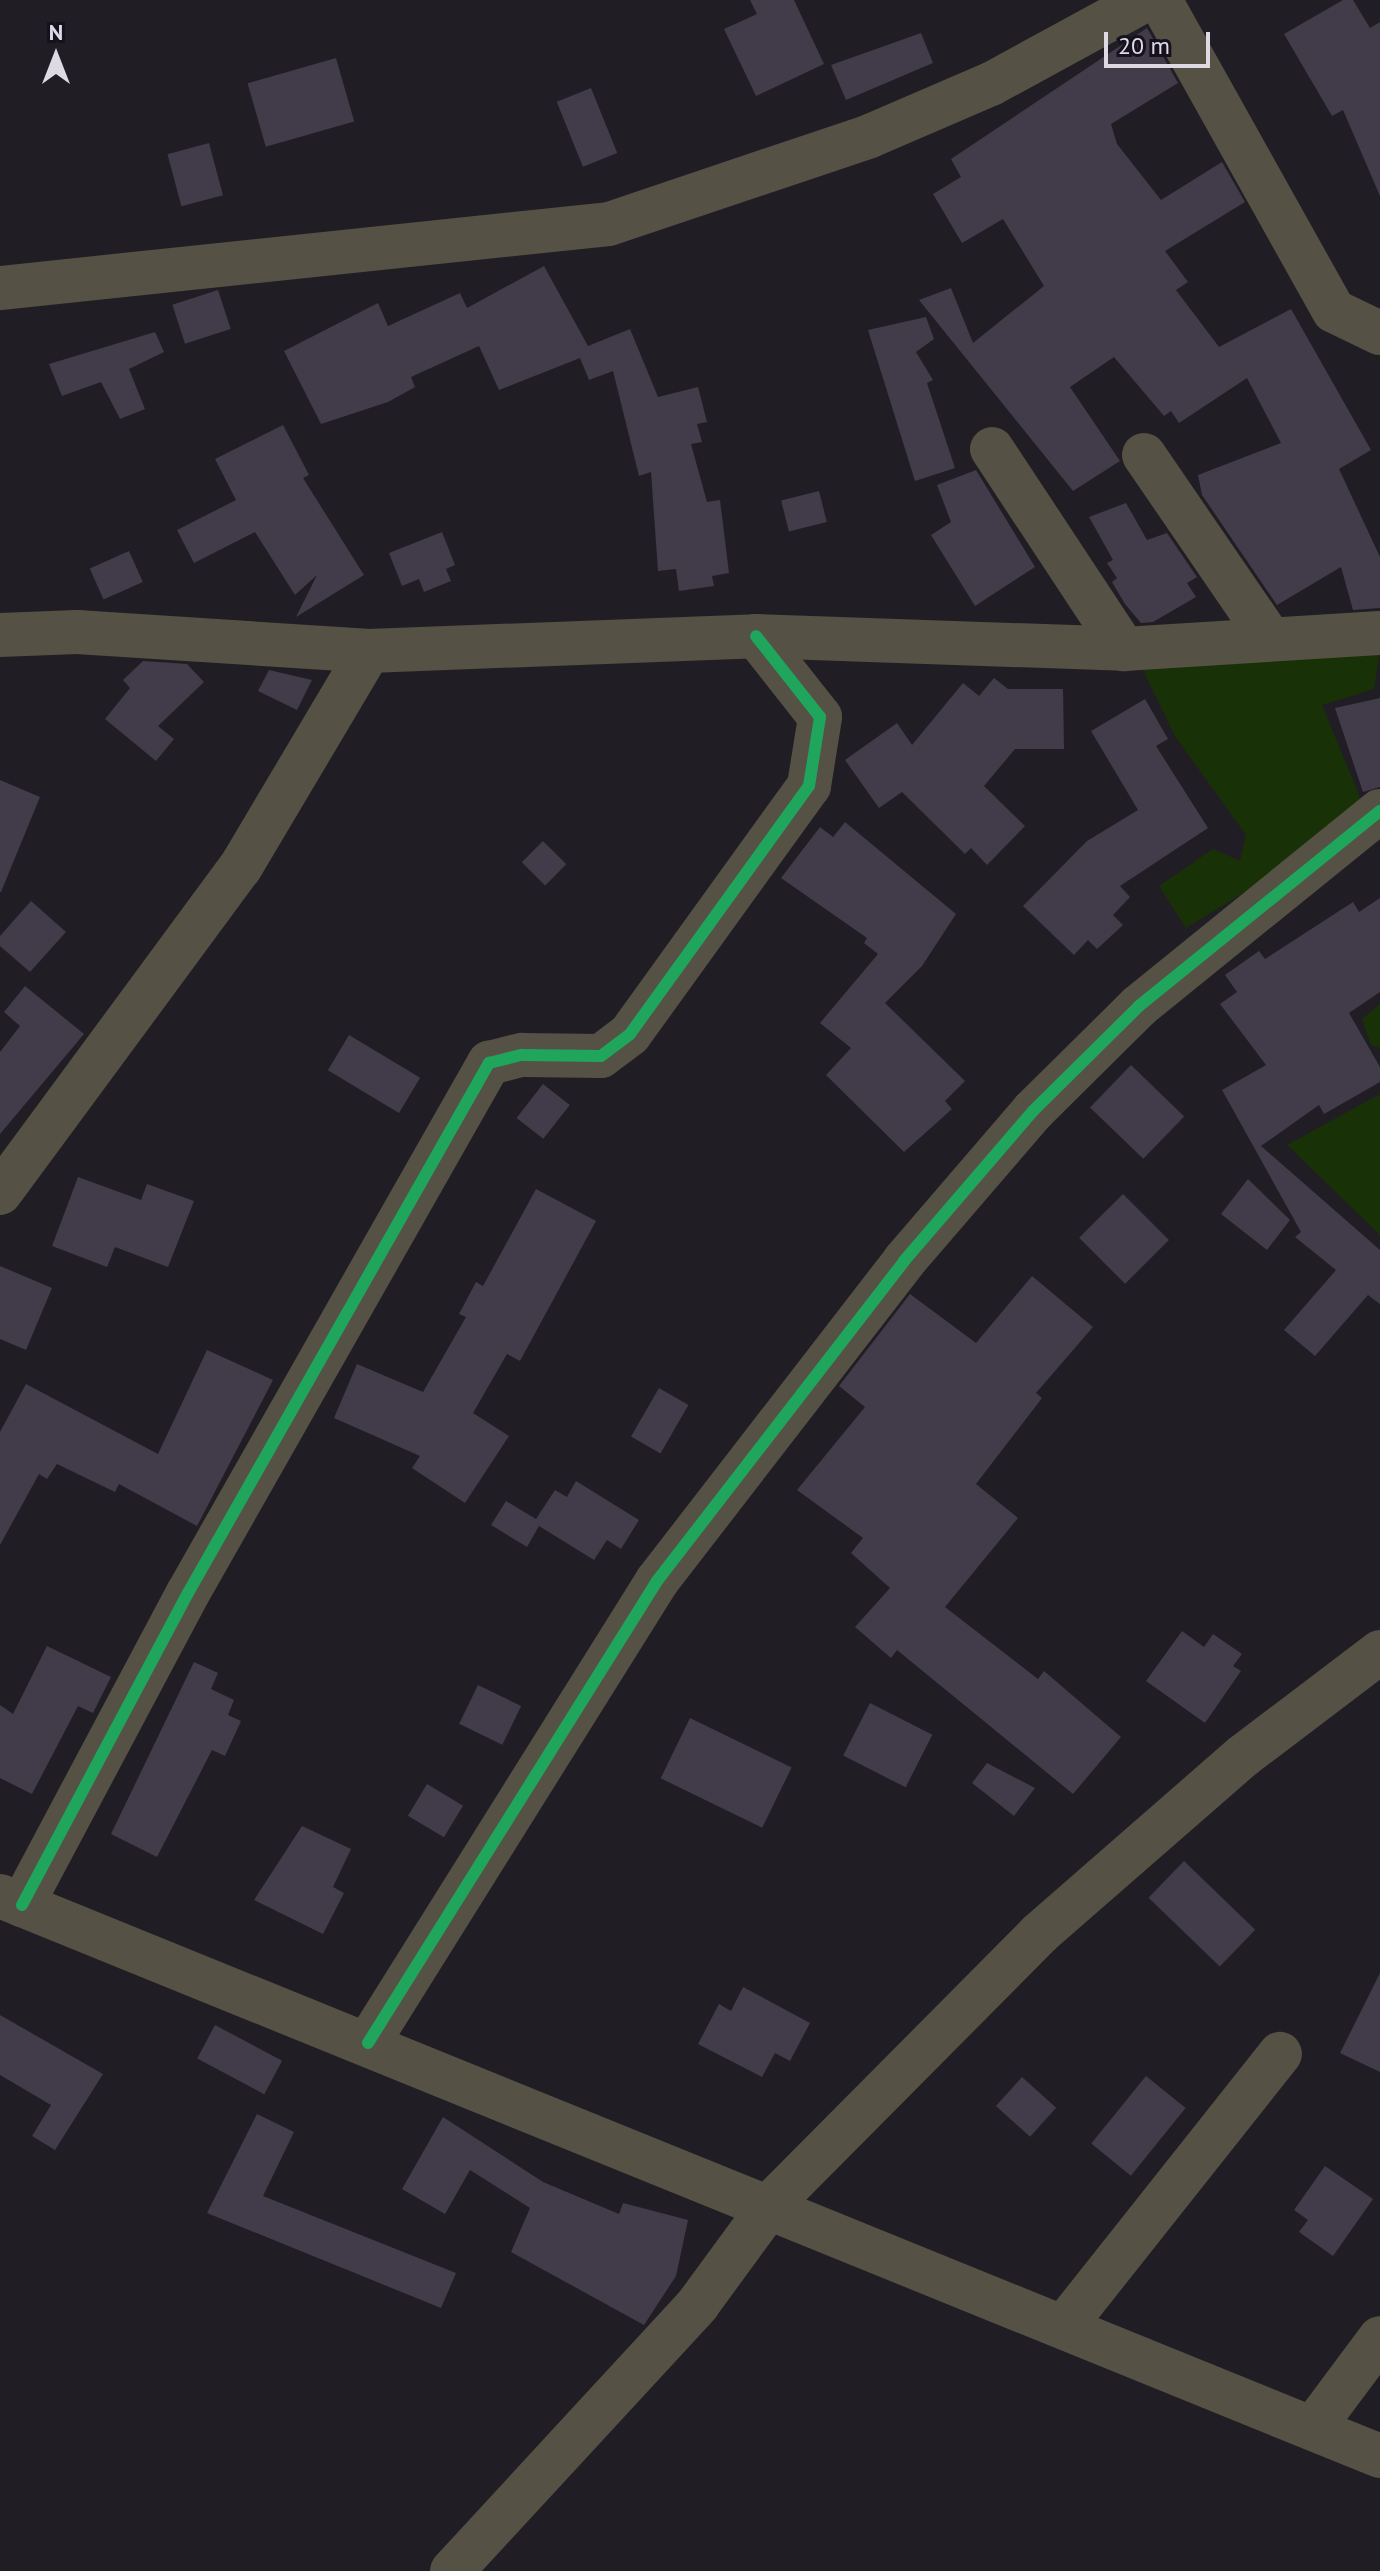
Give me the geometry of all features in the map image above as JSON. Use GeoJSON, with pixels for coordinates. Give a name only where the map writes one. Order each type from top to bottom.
{"type":"FeatureCollection","features":[{"type":"Feature","properties":{"kind":"street"},"geometry":{"type":"LineString","coordinates":[[0,288],[609,224],[870,136],[991,84],[1145,0]]}},
{"type":"Feature","properties":{"kind":"street"},"geometry":{"type":"LineString","coordinates":[[1160,0],[1334,311],[1380,333]]}},
{"type":"Feature","properties":{"kind":"street"},"geometry":{"type":"LineString","coordinates":[[992,449],[1124,649]]}},
{"type":"Feature","properties":{"kind":"street"},"geometry":{"type":"LineString","coordinates":[[1144,455],[1268,636]]}},
{"type":"Feature","properties":{"kind":"street"},"geometry":{"type":"LineString","coordinates":[[0,635],[77,632],[369,651],[756,636],[1124,649],[1268,636],[1380,633]]}},
{"type":"Feature","properties":{"kind":"street"},"geometry":{"type":"LineString","coordinates":[[756,636],[820,717],[809,786],[630,1034],[601,1056],[522,1055],[489,1063],[11,1901],[772,2203],[1380,2456]]}},
{"type":"Feature","properties":{"kind":"street"},"geometry":{"type":"LineString","coordinates":[[0,1193],[240,868],[369,651]]}},
{"type":"Feature","properties":{"kind":"street"},"geometry":{"type":"LineString","coordinates":[[368,2043],[657,1581],[904,1261],[1033,1111],[1139,1006],[1380,811]]}},
{"type":"Feature","properties":{"kind":"street"},"geometry":{"type":"LineString","coordinates":[[452,2571],[698,2304],[772,2203],[1040,1933],[1243,1756],[1380,1652]]}},
{"type":"Feature","properties":{"kind":"street"},"geometry":{"type":"LineString","coordinates":[[1065,2325],[1280,2054]]}},
{"type":"Feature","properties":{"kind":"street"},"geometry":{"type":"LineString","coordinates":[[1313,2428],[1380,2338]]}},
{"type":"Feature","properties":{"kind":"green space"},"geometry":{"type":"Polygon","coordinates":[[[1380,650],[1374,689],[1322,705],[1361,800],[1308,853],[1186,928],[1159,886],[1213,849],[1240,861],[1246,835],[1175,736],[1136,656],[1380,650]]]}},
{"type":"Feature","properties":{"kind":"green space"},"geometry":{"type":"Polygon","coordinates":[[[1380,1004],[1380,1048],[1371,1045],[1362,1019],[1380,1004]]]}},
{"type":"Feature","properties":{"kind":"green space"},"geometry":{"type":"Polygon","coordinates":[[[1380,1094],[1380,1235],[1287,1145],[1380,1094]]]}},
{"type":"Feature","properties":{"kind":"building"},"geometry":{"type":"Polygon","coordinates":[[[750,0],[794,0],[824,64],[756,96],[724,29],[757,14],[750,0]]]}},
{"type":"Feature","properties":{"kind":"building"},"geometry":{"type":"Polygon","coordinates":[[[1343,0],[1353,0],[1370,28],[1380,22],[1380,196],[1343,110],[1332,116],[1284,34],[1343,0]]]}},
{"type":"Feature","properties":{"kind":"building"},"geometry":{"type":"Polygon","coordinates":[[[1147,28],[1178,83],[1111,124],[1117,144],[1161,200],[1222,162],[1245,202],[1165,251],[1188,282],[1176,290],[1219,347],[1291,309],[1371,450],[1339,469],[1380,557],[1380,608],[1353,610],[1341,567],[1277,605],[1202,495],[1198,475],[1281,443],[1247,378],[1179,423],[1171,411],[1164,416],[1114,357],[1070,387],[1120,461],[1073,491],[919,300],[951,288],[973,343],[1044,286],[1003,219],[962,243],[933,194],[961,177],[951,159],[1147,28]]]}},
{"type":"Feature","properties":{"kind":"building"},"geometry":{"type":"Polygon","coordinates":[[[921,33],[933,63],[846,100],[831,65],[921,33]]]}},
{"type":"Feature","properties":{"kind":"building"},"geometry":{"type":"Polygon","coordinates":[[[336,58],[354,121],[266,147],[248,83],[336,58]]]}},
{"type":"Feature","properties":{"kind":"building"},"geometry":{"type":"Polygon","coordinates":[[[591,88],[617,153],[583,167],[557,102],[591,88]]]}},
{"type":"Feature","properties":{"kind":"building"},"geometry":{"type":"Polygon","coordinates":[[[209,143],[223,195],[181,206],[167,154],[209,143]]]}},
{"type":"Feature","properties":{"kind":"building"},"geometry":{"type":"Polygon","coordinates":[[[544,266],[588,346],[630,329],[658,397],[698,387],[707,422],[697,424],[702,442],[691,444],[707,502],[720,500],[729,573],[712,576],[714,586],[679,591],[676,569],[658,571],[651,472],[639,476],[613,371],[589,380],[580,358],[499,390],[479,346],[411,377],[415,387],[388,402],[321,424],[284,351],[378,303],[388,326],[460,293],[467,308],[544,266]]]}},
{"type":"Feature","properties":{"kind":"building"},"geometry":{"type":"Polygon","coordinates":[[[218,290],[231,329],[185,344],[172,305],[218,290]]]}},
{"type":"Feature","properties":{"kind":"building"},"geometry":{"type":"Polygon","coordinates":[[[926,317],[934,339],[916,352],[933,380],[927,383],[955,468],[915,481],[868,330],[926,317]]]}},
{"type":"Feature","properties":{"kind":"building"},"geometry":{"type":"Polygon","coordinates":[[[155,332],[164,352],[129,369],[145,409],[120,419],[101,382],[62,396],[49,364],[155,332]]]}},
{"type":"Feature","properties":{"kind":"building"},"geometry":{"type":"Polygon","coordinates":[[[283,425],[309,475],[303,478],[364,575],[296,617],[317,575],[295,595],[255,532],[194,563],[177,530],[236,500],[215,459],[283,425]]]}},
{"type":"Feature","properties":{"kind":"building"},"geometry":{"type":"Polygon","coordinates":[[[976,470],[1035,567],[975,606],[931,535],[951,522],[937,485],[976,470]]]}},
{"type":"Feature","properties":{"kind":"building"},"geometry":{"type":"Polygon","coordinates":[[[819,491],[827,522],[789,531],[781,500],[819,491]]]}},
{"type":"Feature","properties":{"kind":"building"},"geometry":{"type":"Polygon","coordinates":[[[1126,503],[1147,540],[1167,533],[1197,577],[1187,583],[1196,597],[1153,622],[1141,623],[1125,604],[1112,582],[1117,578],[1107,563],[1113,560],[1089,517],[1126,503]]]}},
{"type":"Feature","properties":{"kind":"building"},"geometry":{"type":"Polygon","coordinates":[[[442,532],[455,565],[446,569],[451,581],[424,592],[419,579],[402,586],[389,553],[442,532]]]}},
{"type":"Feature","properties":{"kind":"building"},"geometry":{"type":"Polygon","coordinates":[[[129,551],[143,582],[104,600],[90,568],[129,551]]]}},
{"type":"Feature","properties":{"kind":"building"},"geometry":{"type":"Polygon","coordinates":[[[143,661],[187,664],[204,682],[158,726],[174,739],[156,761],[105,719],[130,688],[123,680],[143,661]]]}},
{"type":"Feature","properties":{"kind":"building"},"geometry":{"type":"Polygon","coordinates":[[[269,670],[312,680],[297,710],[258,691],[269,670]]]}},
{"type":"Feature","properties":{"kind":"building"},"geometry":{"type":"Polygon","coordinates":[[[994,678],[1008,689],[1063,689],[1064,749],[1015,749],[984,786],[1025,826],[987,865],[971,848],[965,854],[902,792],[879,808],[845,760],[897,723],[912,745],[963,683],[979,696],[994,678]]]}},
{"type":"Feature","properties":{"kind":"building"},"geometry":{"type":"Polygon","coordinates":[[[1380,698],[1380,787],[1363,792],[1335,708],[1380,698]]]}},
{"type":"Feature","properties":{"kind":"building"},"geometry":{"type":"Polygon","coordinates":[[[1145,699],[1168,739],[1156,746],[1208,828],[1120,886],[1130,897],[1113,915],[1123,925],[1097,949],[1088,940],[1074,955],[1023,906],[1087,841],[1138,810],[1091,731],[1145,699]]]}},
{"type":"Feature","properties":{"kind":"building"},"geometry":{"type":"Polygon","coordinates":[[[0,780],[40,797],[1,892],[0,892],[0,780]]]}},
{"type":"Feature","properties":{"kind":"building"},"geometry":{"type":"Polygon","coordinates":[[[845,822],[956,914],[922,966],[885,1003],[965,1081],[945,1101],[952,1109],[904,1152],[826,1075],[851,1048],[820,1023],[878,954],[864,943],[867,938],[781,878],[820,827],[833,837],[845,822]]]}},
{"type":"Feature","properties":{"kind":"building"},"geometry":{"type":"Polygon","coordinates":[[[543,841],[566,864],[545,886],[522,862],[543,841]]]}},
{"type":"Feature","properties":{"kind":"building"},"geometry":{"type":"Polygon","coordinates":[[[1380,898],[1380,992],[1349,1013],[1380,1067],[1380,1082],[1324,1114],[1319,1105],[1261,1146],[1380,1250],[1380,1304],[1368,1295],[1315,1356],[1284,1330],[1336,1270],[1295,1237],[1301,1232],[1222,1090],[1266,1065],[1220,1004],[1237,992],[1225,975],[1259,951],[1265,959],[1353,902],[1359,912],[1380,898]]]}},
{"type":"Feature","properties":{"kind":"building"},"geometry":{"type":"Polygon","coordinates":[[[31,901],[66,932],[30,972],[0,946],[0,936],[31,901]]]}},
{"type":"Feature","properties":{"kind":"building"},"geometry":{"type":"Polygon","coordinates":[[[25,986],[84,1034],[0,1134],[0,1052],[20,1026],[4,1012],[25,986]]]}},
{"type":"Feature","properties":{"kind":"building"},"geometry":{"type":"Polygon","coordinates":[[[349,1035],[420,1078],[399,1113],[328,1070],[349,1035]]]}},
{"type":"Feature","properties":{"kind":"building"},"geometry":{"type":"Polygon","coordinates":[[[1131,1065],[1184,1116],[1143,1159],[1090,1107],[1131,1065]]]}},
{"type":"Feature","properties":{"kind":"building"},"geometry":{"type":"Polygon","coordinates":[[[543,1084],[570,1105],[543,1139],[517,1118],[543,1084]]]}},
{"type":"Feature","properties":{"kind":"building"},"geometry":{"type":"Polygon","coordinates":[[[78,1177],[141,1200],[147,1184],[194,1201],[168,1267],[115,1247],[107,1267],[52,1246],[78,1177]]]}},
{"type":"Feature","properties":{"kind":"building"},"geometry":{"type":"Polygon","coordinates":[[[1248,1179],[1290,1220],[1267,1250],[1221,1214],[1248,1179]]]}},
{"type":"Feature","properties":{"kind":"building"},"geometry":{"type":"Polygon","coordinates":[[[536,1189],[596,1221],[520,1361],[507,1354],[473,1413],[509,1436],[465,1503],[412,1468],[420,1456],[334,1418],[357,1364],[423,1392],[466,1317],[459,1314],[476,1282],[483,1286],[536,1189]]]}},
{"type":"Feature","properties":{"kind":"building"},"geometry":{"type":"Polygon","coordinates":[[[1123,1194],[1169,1240],[1125,1284],[1079,1238],[1123,1194]]]}},
{"type":"Feature","properties":{"kind":"building"},"geometry":{"type":"Polygon","coordinates":[[[0,1266],[52,1288],[26,1350],[0,1339],[0,1266]]]}},
{"type":"Feature","properties":{"kind":"building"},"geometry":{"type":"Polygon","coordinates":[[[1032,1276],[1093,1327],[1036,1393],[1042,1398],[976,1484],[1018,1518],[945,1607],[1038,1679],[1044,1671],[1121,1737],[1073,1794],[897,1650],[891,1658],[855,1627],[890,1588],[851,1553],[863,1538],[797,1490],[865,1407],[839,1386],[910,1294],[976,1343],[1032,1276]]]}},
{"type":"Feature","properties":{"kind":"building"},"geometry":{"type":"Polygon","coordinates":[[[207,1350],[273,1380],[197,1526],[119,1484],[115,1492],[57,1464],[47,1479],[39,1474],[0,1545],[0,1432],[26,1384],[158,1454],[207,1350]]]}},
{"type":"Feature","properties":{"kind":"building"},"geometry":{"type":"Polygon","coordinates":[[[659,1388],[688,1405],[660,1453],[631,1436],[659,1388]]]}},
{"type":"Feature","properties":{"kind":"building"},"geometry":{"type":"Polygon","coordinates":[[[576,1481],[639,1520],[621,1549],[607,1540],[594,1560],[539,1526],[527,1547],[491,1525],[506,1501],[536,1519],[555,1490],[567,1497],[576,1481]]]}},
{"type":"Feature","properties":{"kind":"building"},"geometry":{"type":"Polygon","coordinates":[[[1182,1631],[1204,1647],[1213,1634],[1242,1654],[1233,1666],[1241,1671],[1205,1723],[1146,1681],[1182,1631]]]}},
{"type":"Feature","properties":{"kind":"building"},"geometry":{"type":"Polygon","coordinates":[[[47,1646],[111,1677],[93,1713],[78,1706],[32,1794],[0,1778],[0,1705],[13,1714],[47,1646]]]}},
{"type":"Feature","properties":{"kind":"building"},"geometry":{"type":"Polygon","coordinates":[[[194,1662],[218,1673],[211,1689],[234,1700],[228,1715],[241,1721],[225,1756],[212,1750],[157,1857],[111,1834],[194,1662]]]}},
{"type":"Feature","properties":{"kind":"building"},"geometry":{"type":"Polygon","coordinates":[[[478,1685],[521,1706],[502,1745],[459,1724],[478,1685]]]}},
{"type":"Feature","properties":{"kind":"building"},"geometry":{"type":"Polygon","coordinates":[[[870,1703],[932,1735],[906,1787],[843,1756],[870,1703]]]}},
{"type":"Feature","properties":{"kind":"building"},"geometry":{"type":"Polygon","coordinates":[[[690,1718],[792,1768],[762,1828],[661,1778],[690,1718]]]}},
{"type":"Feature","properties":{"kind":"building"},"geometry":{"type":"Polygon","coordinates":[[[987,1763],[1035,1788],[1014,1816],[972,1783],[987,1763]]]}},
{"type":"Feature","properties":{"kind":"building"},"geometry":{"type":"Polygon","coordinates":[[[427,1784],[463,1806],[444,1837],[408,1816],[427,1784]]]}},
{"type":"Feature","properties":{"kind":"building"},"geometry":{"type":"Polygon","coordinates":[[[302,1826],[351,1849],[333,1887],[344,1893],[323,1934],[254,1900],[302,1826]]]}},
{"type":"Feature","properties":{"kind":"building"},"geometry":{"type":"Polygon","coordinates":[[[1184,1861],[1255,1930],[1220,1966],[1149,1898],[1184,1861]]]}},
{"type":"Feature","properties":{"kind":"building"},"geometry":{"type":"Polygon","coordinates":[[[1380,1973],[1380,2072],[1340,2053],[1380,1973]]]}},
{"type":"Feature","properties":{"kind":"building"},"geometry":{"type":"Polygon","coordinates":[[[743,1987],[810,2023],[790,2061],[775,2053],[762,2077],[698,2044],[719,2004],[731,2011],[743,1987]]]}},
{"type":"Feature","properties":{"kind":"building"},"geometry":{"type":"Polygon","coordinates":[[[0,2015],[103,2074],[55,2150],[32,2136],[51,2105],[0,2075],[0,2015]]]}},
{"type":"Feature","properties":{"kind":"building"},"geometry":{"type":"Polygon","coordinates":[[[215,2025],[282,2061],[264,2094],[197,2059],[215,2025]]]}},
{"type":"Feature","properties":{"kind":"building"},"geometry":{"type":"Polygon","coordinates":[[[1146,2076],[1186,2108],[1131,2176],[1091,2144],[1146,2076]]]}},
{"type":"Feature","properties":{"kind":"building"},"geometry":{"type":"Polygon","coordinates":[[[1022,2077],[1056,2108],[1030,2137],[996,2106],[1022,2077]]]}},
{"type":"Feature","properties":{"kind":"building"},"geometry":{"type":"Polygon","coordinates":[[[257,2114],[294,2132],[263,2196],[456,2273],[441,2308],[207,2213],[257,2114]]]}},
{"type":"Feature","properties":{"kind":"building"},"geometry":{"type":"Polygon","coordinates":[[[443,2117],[543,2182],[619,2214],[623,2203],[688,2220],[676,2276],[644,2325],[511,2252],[530,2208],[470,2170],[445,2214],[402,2189],[443,2117]]]}},
{"type":"Feature","properties":{"kind":"building"},"geometry":{"type":"Polygon","coordinates":[[[1325,2166],[1373,2199],[1333,2256],[1299,2232],[1308,2220],[1294,2210],[1325,2166]]]}},
{"type":"Feature","properties":{"kind":"cycle path"},"geometry":{"type":"LineString","coordinates":[[22,1905],[188,1593],[489,1063],[522,1055],[601,1056],[630,1034],[809,786],[820,717],[756,636]]}},
{"type":"Feature","properties":{"kind":"cycle path"},"geometry":{"type":"LineString","coordinates":[[368,2043],[657,1581],[904,1261],[1033,1111],[1139,1006],[1380,811]]}}]}
